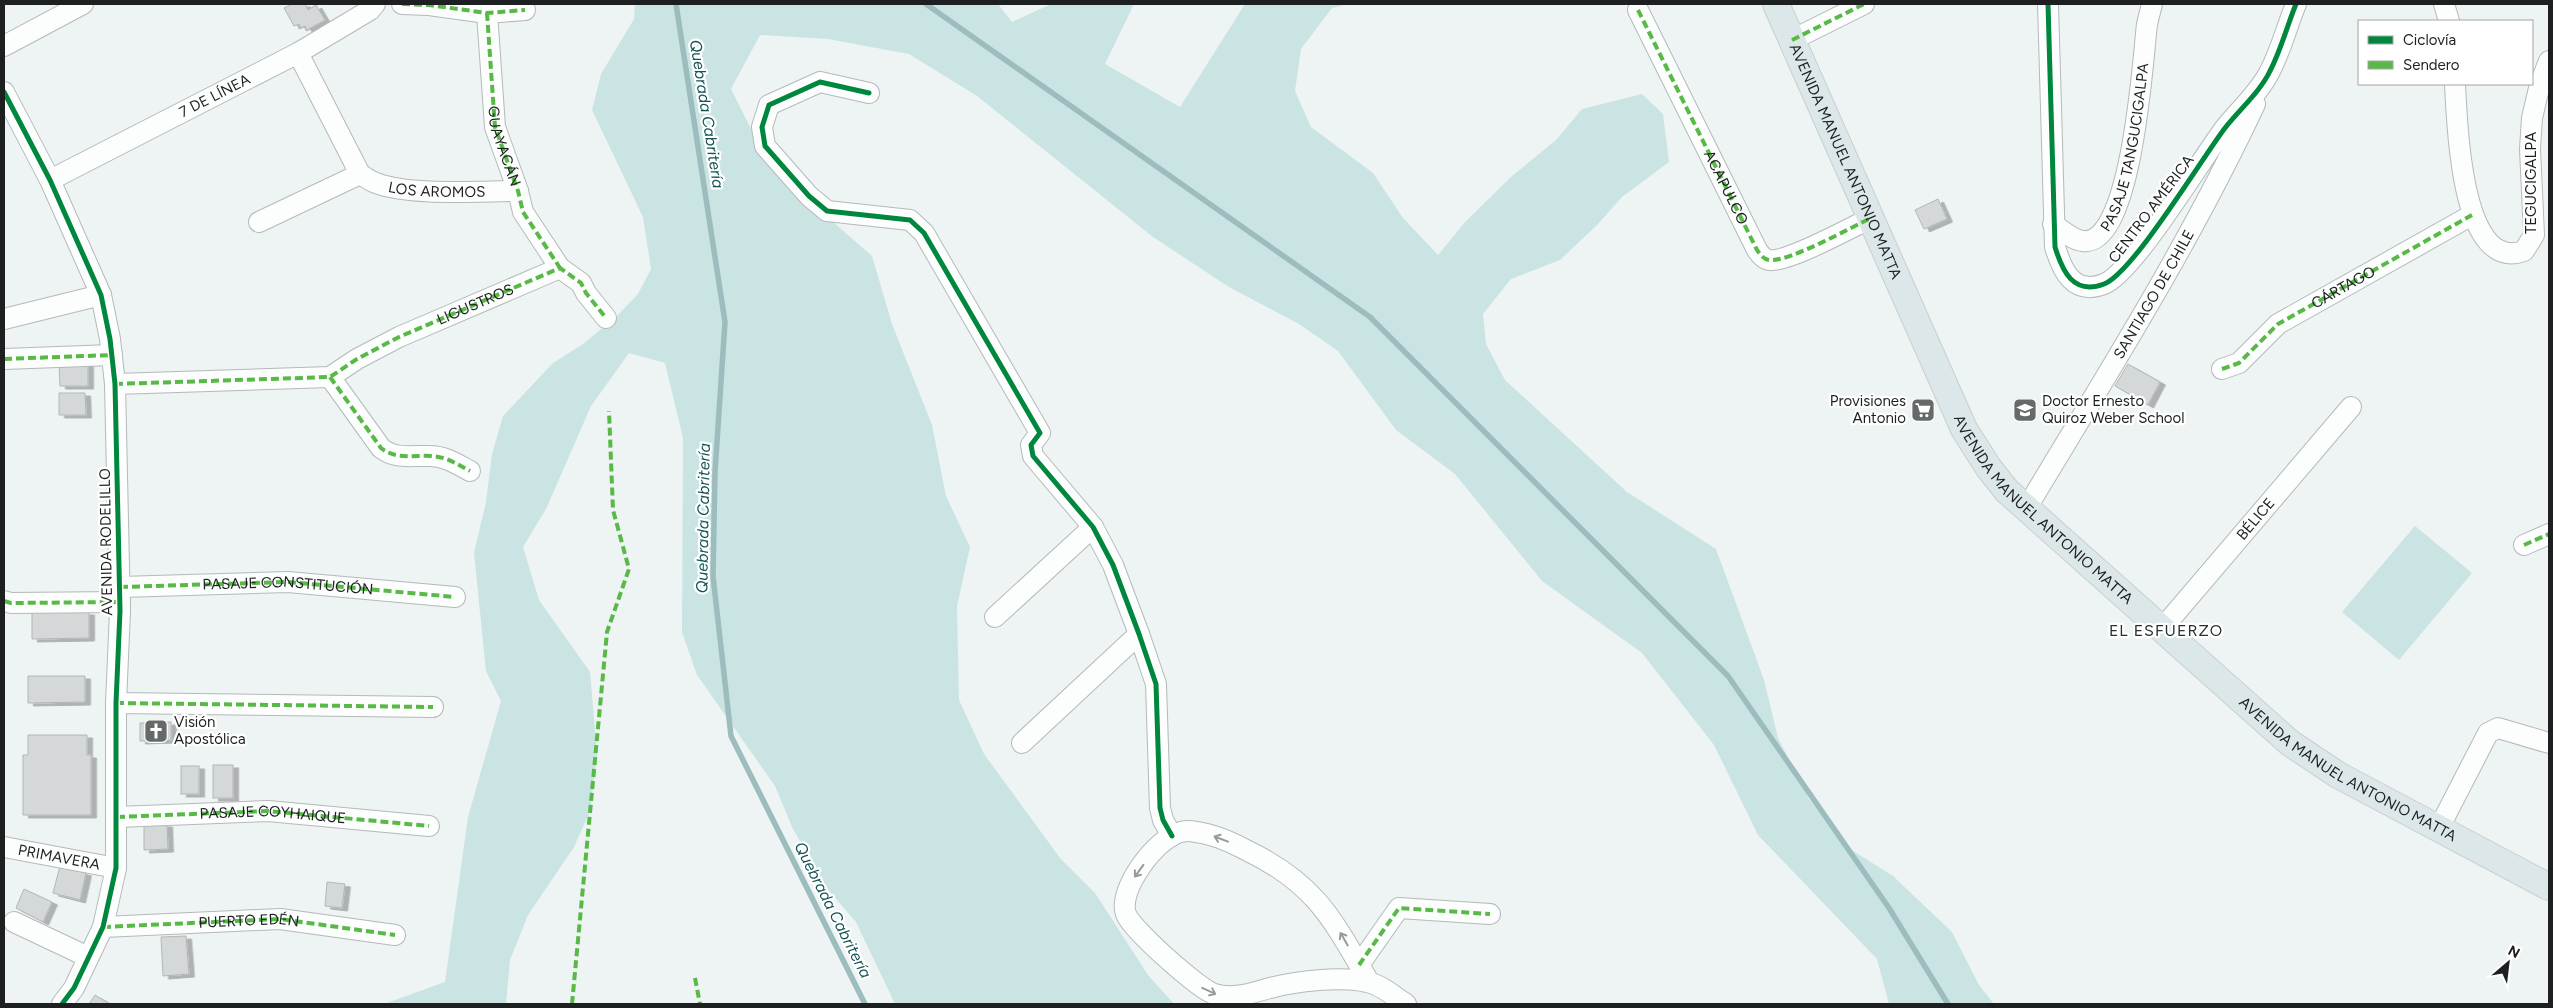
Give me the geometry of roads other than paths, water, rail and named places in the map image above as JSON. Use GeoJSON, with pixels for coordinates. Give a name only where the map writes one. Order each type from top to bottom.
{"type":"FeatureCollection","features":[{"type":"Feature","properties":{"kind":"main road","name":"AVENIDA MANUEL ANTONIO MATTA"},"geometry":{"type":"LineString","coordinates":[[1776,4],[1964,429],[1988,467],[2026,509],[2290,743],[2338,775],[2549,887]]}},
{"type":"Feature","properties":{"kind":"street"},"geometry":{"type":"LineString","coordinates":[[4,46],[83,4]]}},
{"type":"Feature","properties":{"kind":"street","name":"7 DE LÍNEA"},"geometry":{"type":"LineString","coordinates":[[50,180],[298,53],[370,10],[375,4]]}},
{"type":"Feature","properties":{"kind":"street"},"geometry":{"type":"LineString","coordinates":[[402,4],[429,4],[487,13],[525,10]]}},
{"type":"Feature","properties":{"kind":"street"},"geometry":{"type":"LineString","coordinates":[[1792,40],[1864,4]]}},
{"type":"Feature","properties":{"kind":"street","name":"CENTRO AMÉRICA"},"geometry":{"type":"LineString","coordinates":[[2048,4],[2055,246],[2062,268],[2071,281],[2087,286],[2104,284],[2121,272],[2224,129],[2270,73],[2296,4]]}},
{"type":"Feature","properties":{"kind":"street","name":"PASAJE TANGUCIGALPA"},"geometry":{"type":"LineString","coordinates":[[2053,224],[2072,237],[2084,242],[2096,238],[2112,218],[2133,149],[2147,24],[2152,4]]}},
{"type":"Feature","properties":{"kind":"street"},"geometry":{"type":"LineString","coordinates":[[2444,4],[2449,20]]}},
{"type":"Feature","properties":{"kind":"street","name":"ACAPULCO"},"geometry":{"type":"LineString","coordinates":[[1638,10],[1757,250],[1764,258],[1770,260],[1794,254],[1871,218]]}},
{"type":"Feature","properties":{"kind":"street","name":"GUAYACÁN"},"geometry":{"type":"LineString","coordinates":[[487,13],[495,127],[518,192],[522,212],[560,268]]}},
{"type":"Feature","properties":{"kind":"street"},"geometry":{"type":"LineString","coordinates":[[259,222],[360,174],[298,53]]}},
{"type":"Feature","properties":{"kind":"street","name":"TEGUCIGALPA"},"geometry":{"type":"LineString","coordinates":[[2455,85],[2458,143],[2472,215],[2480,232],[2493,246],[2503,252],[2516,254],[2524,251],[2534,235],[2530,149],[2532,118],[2540,84],[2549,61]]}},
{"type":"Feature","properties":{"kind":"street","name":"SANTIAGO DE CHILE"},"geometry":{"type":"LineString","coordinates":[[2026,509],[2170,269],[2219,180],[2270,73]]}},
{"type":"Feature","properties":{"kind":"street"},"geometry":{"type":"LineString","coordinates":[[869,93],[820,82],[769,105],[762,127],[765,146],[809,196],[826,211],[910,220],[924,233],[1040,433],[1031,445],[1034,456],[1093,526],[1113,566],[1156,684],[1160,808],[1163,820],[1172,836]]}},
{"type":"Feature","properties":{"kind":"street","name":"AVENIDA RODELILLO"},"geometry":{"type":"LineString","coordinates":[[4,92],[50,180],[100,296],[112,354],[115,384],[120,594],[116,702],[116,868],[103,927],[74,988],[62,1004]]}},
{"type":"Feature","properties":{"kind":"street","name":"LOS AROMOS"},"geometry":{"type":"LineString","coordinates":[[360,174],[375,183],[394,188],[518,192]]}},
{"type":"Feature","properties":{"kind":"street","name":"CÁRTAGO"},"geometry":{"type":"LineString","coordinates":[[2222,370],[2239,363],[2278,324],[2472,215]]}},
{"type":"Feature","properties":{"kind":"street"},"geometry":{"type":"LineString","coordinates":[[560,268],[581,283],[606,318]]}},
{"type":"Feature","properties":{"kind":"street","name":"LIGUSTROS"},"geometry":{"type":"LineString","coordinates":[[330,377],[357,359],[398,337],[560,268]]}},
{"type":"Feature","properties":{"kind":"street"},"geometry":{"type":"LineString","coordinates":[[4,319],[100,296]]}},
{"type":"Feature","properties":{"kind":"street"},"geometry":{"type":"LineString","coordinates":[[4,359],[112,354]]}},
{"type":"Feature","properties":{"kind":"street"},"geometry":{"type":"LineString","coordinates":[[115,384],[330,377],[381,448],[388,454],[400,457],[431,456],[448,459],[470,471]]}},
{"type":"Feature","properties":{"kind":"street","name":"BÉLICE"},"geometry":{"type":"LineString","coordinates":[[2161,630],[2351,407]]}},
{"type":"Feature","properties":{"kind":"street"},"geometry":{"type":"LineString","coordinates":[[995,617],[1093,526]]}},
{"type":"Feature","properties":{"kind":"street"},"geometry":{"type":"LineString","coordinates":[[2524,545],[2549,534]]}},
{"type":"Feature","properties":{"kind":"street","name":"PASAJE CONSTITUCIÓN"},"geometry":{"type":"LineString","coordinates":[[4,601],[10,604],[288,582],[455,597]]}},
{"type":"Feature","properties":{"kind":"street"},"geometry":{"type":"LineString","coordinates":[[1022,743],[1139,634]]}},
{"type":"Feature","properties":{"kind":"street"},"geometry":{"type":"LineString","coordinates":[[116,702],[433,707]]}},
{"type":"Feature","properties":{"kind":"street"},"geometry":{"type":"LineString","coordinates":[[2439,828],[2488,733],[2498,728],[2549,743]]}},
{"type":"Feature","properties":{"kind":"street","name":"PASAJE COYHAIQUE"},"geometry":{"type":"LineString","coordinates":[[117,817],[268,811],[429,826]]}},
{"type":"Feature","properties":{"kind":"street"},"geometry":{"type":"LineString","coordinates":[[1406,1004],[1364,974],[1338,928],[1311,892],[1291,875],[1269,861],[1211,835],[1181,832],[1172,836],[1158,846],[1137,873],[1128,889],[1123,903],[1126,915],[1135,928],[1199,986],[1214,994],[1229,997],[1294,984],[1345,980],[1364,974],[1399,908],[1490,914]]}},
{"type":"Feature","properties":{"kind":"street","name":"PRIMAVERA"},"geometry":{"type":"LineString","coordinates":[[4,847],[116,868]]}},
{"type":"Feature","properties":{"kind":"street","name":"PUERTO EDÉN"},"geometry":{"type":"LineString","coordinates":[[103,927],[280,919],[395,935]]}},
{"type":"Feature","properties":{"kind":"street"},"geometry":{"type":"LineString","coordinates":[[14,922],[88,957]]}},
{"type":"Feature","properties":{"kind":"waterway","name":"Quebrada Cabritería"},"geometry":{"type":"LineString","coordinates":[[676,4],[725,322],[715,472],[713,576],[731,736],[865,1004]]}},
{"type":"Feature","properties":{"kind":"waterway"},"geometry":{"type":"LineString","coordinates":[[926,4],[1370,317],[1728,676],[1889,908],[1948,1004]]}},
{"type":"Feature","properties":{"kind":"place","name":"Provisiones Antonio"},"geometry":{"type":"Point","coordinates":[1923,410]}},
{"type":"Feature","properties":{"kind":"place","name":"Doctor Ernesto Quiroz Weber School"},"geometry":{"type":"Point","coordinates":[2025,410]}},
{"type":"Feature","properties":{"kind":"place","name":"Visión Apostólica"},"geometry":{"type":"Point","coordinates":[156,731]}},
{"type":"Feature","properties":{"kind":"district","name":"EL ESFUERZO"},"geometry":{"type":"Point","coordinates":[2166,630]}}]}
